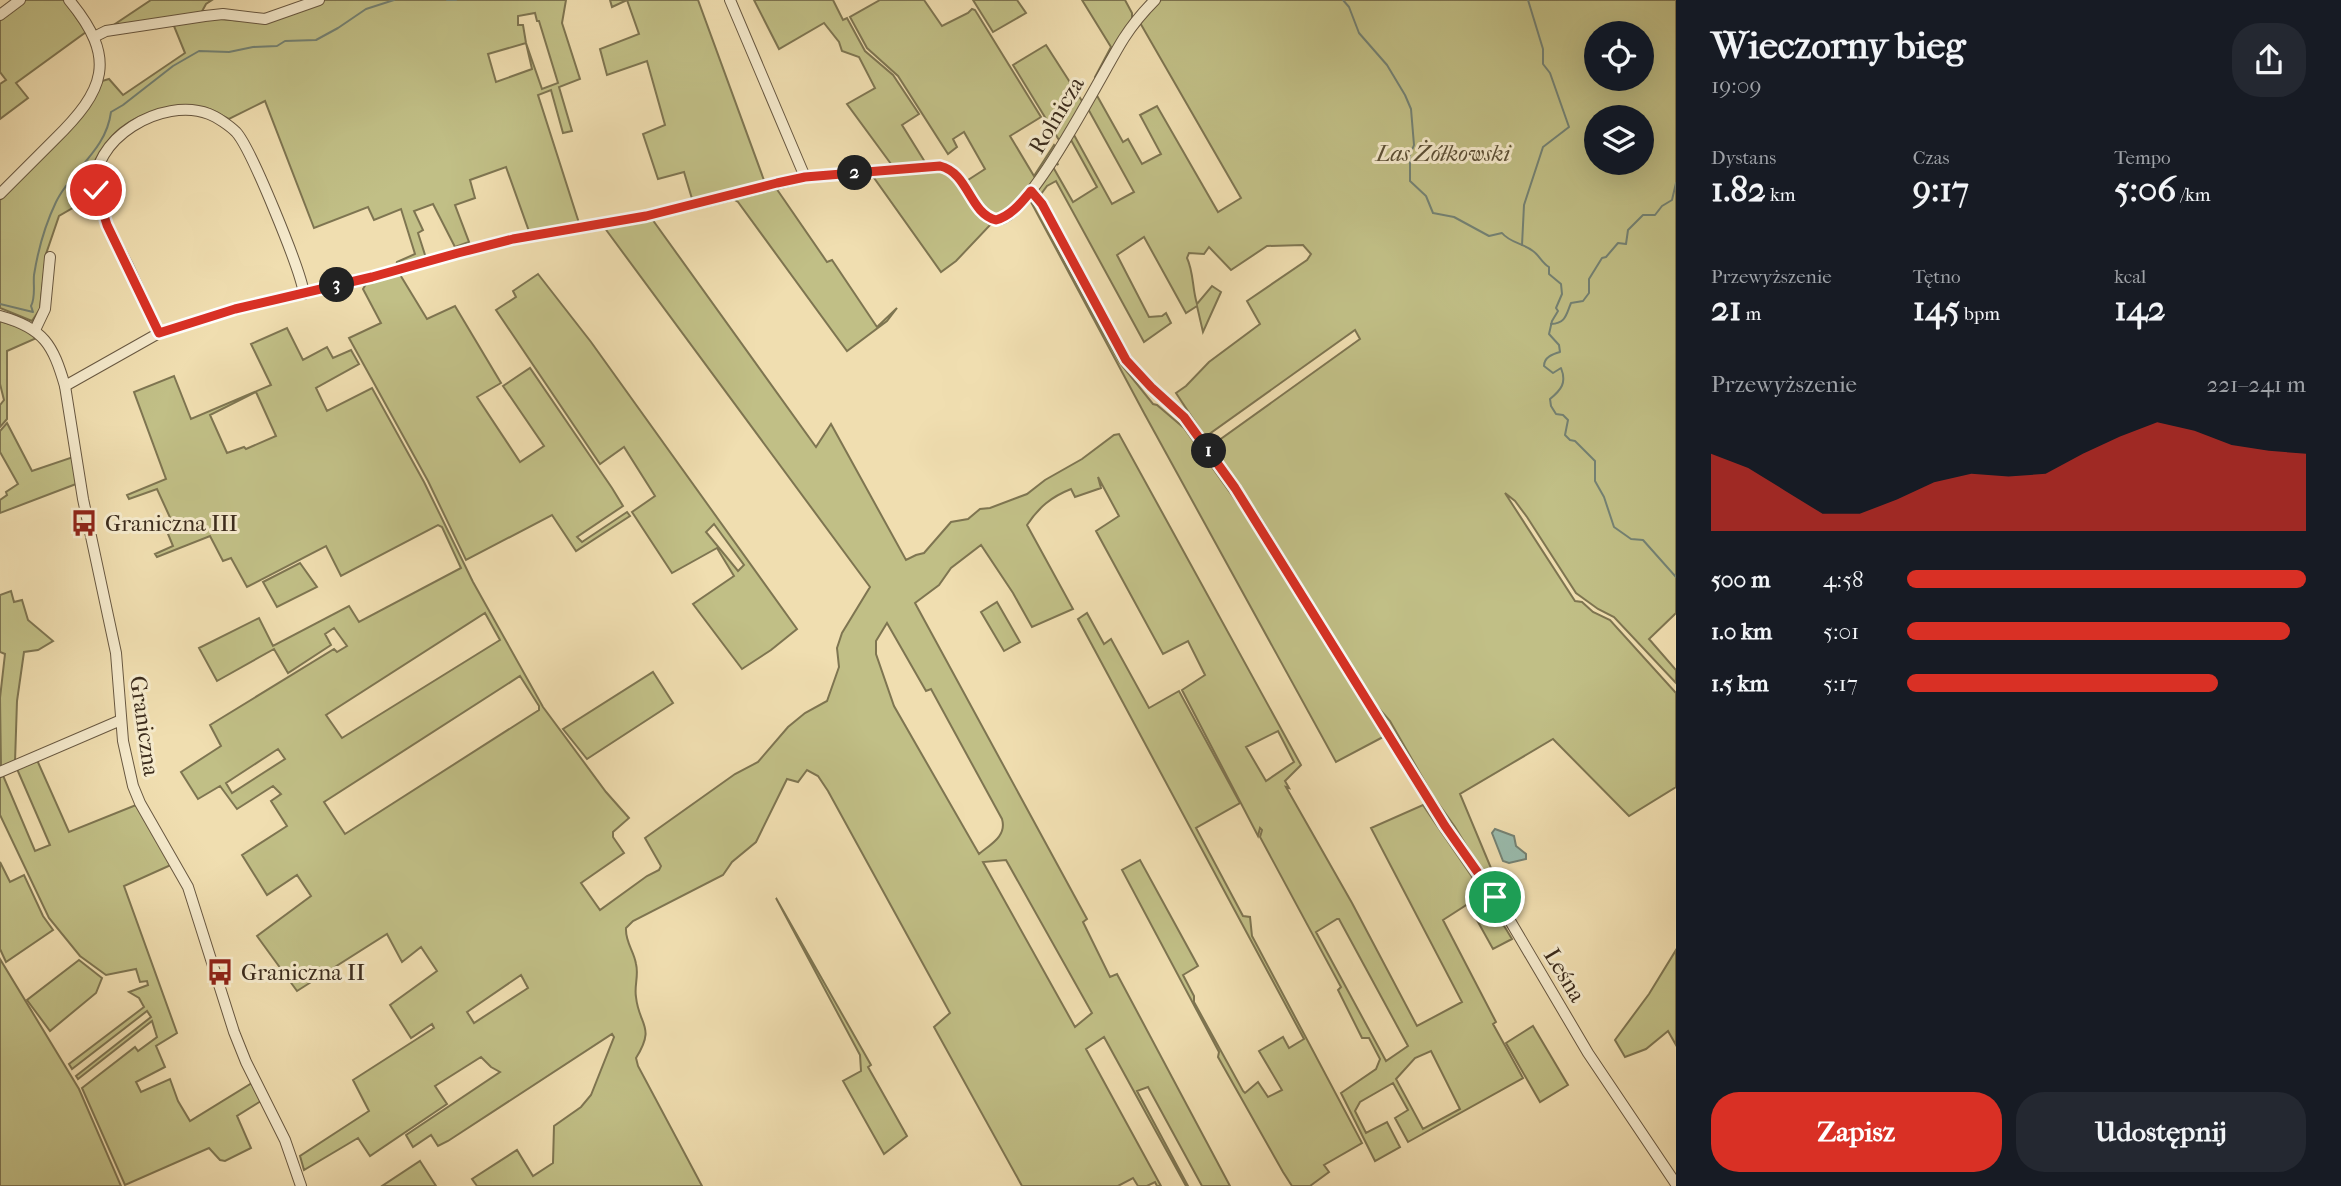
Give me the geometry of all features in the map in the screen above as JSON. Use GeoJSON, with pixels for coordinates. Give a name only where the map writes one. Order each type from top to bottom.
{"type":"FeatureCollection","features":[{"type":"Feature","properties":{"kind":"street"},"geometry":{"type":"LineString","coordinates":[[0,15],[20,0]]}},
{"type":"Feature","properties":{"kind":"street"},"geometry":{"type":"LineString","coordinates":[[0,194],[68,126],[91,97],[100,73],[94,37],[69,0]]}},
{"type":"Feature","properties":{"kind":"street"},"geometry":{"type":"LineString","coordinates":[[94,37],[106,31],[223,14],[265,19],[319,0]]}},
{"type":"Feature","properties":{"kind":"street"},"geometry":{"type":"LineString","coordinates":[[730,0],[805,177]]}},
{"type":"Feature","properties":{"kind":"street","name":"Rolnicza"},"geometry":{"type":"LineString","coordinates":[[65,386],[159,333],[235,309],[506,241],[646,216],[805,177],[940,166],[957,174],[985,215],[996,220],[1006,217],[1031,191],[1087,103],[1124,38],[1155,0]]}},
{"type":"Feature","properties":{"kind":"street"},"geometry":{"type":"LineString","coordinates":[[159,333],[107,225],[96,190],[97,172],[103,156],[117,137],[131,126],[162,112],[188,111],[209,114],[236,132],[255,164],[304,293]]}},
{"type":"Feature","properties":{"kind":"street","name":"Leśna"},"geometry":{"type":"LineString","coordinates":[[1031,191],[1042,204],[1126,360],[1142,379],[1184,417],[1235,488],[1445,826],[1509,919],[1588,1053],[1676,1184]]}},
{"type":"Feature","properties":{"kind":"street"},"geometry":{"type":"LineString","coordinates":[[0,316],[35,330],[45,309],[50,257]]}},
{"type":"Feature","properties":{"kind":"street","name":"Graniczna"},"geometry":{"type":"LineString","coordinates":[[35,330],[51,349],[65,386],[83,499],[116,653],[125,754],[133,786],[188,887],[234,1032],[285,1140],[301,1186]]}},
{"type":"Feature","properties":{"kind":"street"},"geometry":{"type":"LineString","coordinates":[[0,772],[121,720]]}},
{"type":"Feature","properties":{"kind":"green space"},"geometry":{"type":"Polygon","coordinates":[[[23,0],[64,0],[86,32],[16,83],[28,98],[0,119],[0,84],[6,80],[0,72],[0,17],[23,0]]]}},
{"type":"Feature","properties":{"kind":"green space"},"geometry":{"type":"Polygon","coordinates":[[[151,0],[212,0],[206,4],[200,15],[109,28],[151,0]]]}},
{"type":"Feature","properties":{"kind":"green space"},"geometry":{"type":"Polygon","coordinates":[[[324,0],[566,0],[562,23],[580,79],[559,87],[572,131],[563,133],[551,90],[538,95],[579,223],[530,234],[506,167],[470,180],[475,198],[455,205],[469,242],[455,247],[433,204],[414,211],[423,230],[418,233],[426,258],[396,266],[397,262],[415,254],[401,209],[374,220],[368,207],[314,228],[265,101],[229,119],[208,109],[192,106],[162,109],[121,128],[103,149],[98,167],[95,203],[78,205],[59,216],[46,254],[40,309],[32,321],[0,308],[0,200],[90,106],[102,81],[109,79],[123,95],[185,53],[174,26],[171,25],[209,18],[244,21],[324,0]],[[535,13],[518,16],[518,25],[523,25],[526,43],[542,89],[558,83],[535,13]],[[526,43],[488,54],[496,82],[532,69],[526,43]]]}},
{"type":"Feature","properties":{"kind":"green space"},"geometry":{"type":"Polygon","coordinates":[[[610,0],[627,0],[612,7],[610,0]]]}},
{"type":"Feature","properties":{"kind":"green space"},"geometry":{"type":"Polygon","coordinates":[[[627,0],[698,0],[765,183],[693,202],[684,172],[658,179],[643,134],[665,125],[647,61],[607,75],[600,49],[639,34],[627,0]]]}},
{"type":"Feature","properties":{"kind":"green space"},"geometry":{"type":"Polygon","coordinates":[[[754,0],[833,0],[843,20],[847,18],[865,51],[893,75],[919,114],[902,125],[925,162],[894,168],[847,104],[875,88],[859,57],[842,51],[839,42],[824,23],[779,49],[754,0]]]}},
{"type":"Feature","properties":{"kind":"green space"},"geometry":{"type":"Polygon","coordinates":[[[880,0],[924,0],[942,26],[972,9],[975,10],[1041,117],[1010,136],[1034,176],[1054,145],[1056,148],[1029,190],[1001,216],[988,214],[965,182],[985,169],[964,132],[953,139],[957,147],[948,154],[898,76],[867,48],[850,17],[880,0]]]}},
{"type":"Feature","properties":{"kind":"green space"},"geometry":{"type":"Polygon","coordinates":[[[973,0],[1017,0],[1026,13],[993,32],[973,0]]]}},
{"type":"Feature","properties":{"kind":"green space"},"geometry":{"type":"Polygon","coordinates":[[[1082,0],[1125,0],[1132,13],[1132,21],[1097,79],[1095,77],[1111,47],[1082,0]]]}},
{"type":"Feature","properties":{"kind":"green space","name":"Las Żółkowski"},"geometry":{"type":"Polygon","coordinates":[[[1161,0],[1676,0],[1676,613],[1649,639],[1676,670],[1676,683],[1614,617],[1576,593],[1527,517],[1505,493],[1575,601],[1582,602],[1593,612],[1610,620],[1676,693],[1676,787],[1629,816],[1553,739],[1460,794],[1506,904],[1433,796],[1390,721],[1375,704],[1257,512],[1211,446],[1360,339],[1355,330],[1205,437],[1176,393],[1209,362],[1260,324],[1247,301],[1307,260],[1311,254],[1303,245],[1267,246],[1231,270],[1209,247],[1204,254],[1189,253],[1187,258],[1197,304],[1212,286],[1221,292],[1203,332],[1197,306],[1186,313],[1144,237],[1117,255],[1149,317],[1166,313],[1171,323],[1144,342],[1056,181],[1047,186],[1041,194],[1038,190],[1041,181],[1053,167],[1073,202],[1097,187],[1071,140],[1057,162],[1058,165],[1054,161],[1074,129],[1074,135],[1112,204],[1134,192],[1087,107],[1095,92],[1123,142],[1128,139],[1142,164],[1161,154],[1140,115],[1157,106],[1218,212],[1241,198],[1139,21],[1161,0]]]}},
{"type":"Feature","properties":{"kind":"green space"},"geometry":{"type":"Polygon","coordinates":[[[1046,45],[1082,101],[1082,106],[1059,140],[1013,65],[1046,45]]]}},
{"type":"Feature","properties":{"kind":"green space"},"geometry":{"type":"Polygon","coordinates":[[[936,167],[953,176],[992,223],[956,261],[941,272],[872,175],[936,167]]]}},
{"type":"Feature","properties":{"kind":"green space"},"geometry":{"type":"Polygon","coordinates":[[[776,188],[827,262],[832,260],[877,327],[897,308],[887,321],[847,351],[738,202],[733,199],[776,188]]]}},
{"type":"Feature","properties":{"kind":"green space"},"geometry":{"type":"Polygon","coordinates":[[[1031,202],[1120,363],[1153,404],[1184,428],[1239,505],[1383,737],[1336,762],[1031,202]]]}},
{"type":"Feature","properties":{"kind":"green space"},"geometry":{"type":"Polygon","coordinates":[[[674,211],[676,214],[652,219],[816,447],[831,424],[906,560],[924,553],[951,522],[968,519],[980,509],[1027,494],[1119,434],[1301,765],[1285,781],[1289,788],[1286,787],[1352,903],[1417,1026],[1462,1002],[1371,828],[1423,805],[1502,922],[1512,939],[1493,949],[1468,904],[1443,920],[1496,1022],[1493,1024],[1523,1078],[1408,1142],[1395,1118],[1408,1110],[1393,1083],[1360,1102],[1355,1111],[1366,1133],[1387,1122],[1400,1147],[1375,1161],[1341,1093],[1376,1069],[1380,1059],[1369,1038],[1362,1038],[1338,990],[1341,987],[1260,837],[1262,830],[1260,828],[1258,836],[1182,690],[1205,675],[1188,641],[1163,654],[1096,531],[1119,516],[1098,477],[1101,488],[1075,497],[1071,489],[1064,492],[1046,503],[1027,525],[1073,609],[1032,627],[981,545],[951,568],[939,585],[915,603],[1087,919],[1083,922],[1110,977],[1117,974],[1230,1186],[1202,1186],[1148,1087],[1137,1091],[1186,1186],[1104,1037],[1086,1049],[1161,1186],[1157,1186],[1155,1182],[1138,1186],[1133,1178],[1118,1186],[1022,1186],[934,1027],[950,1013],[828,791],[818,776],[807,770],[798,782],[787,779],[756,842],[732,862],[723,875],[633,921],[626,928],[637,968],[636,997],[646,1032],[636,1058],[638,1066],[702,1186],[477,1186],[472,1179],[517,1150],[533,1176],[553,1163],[554,1126],[581,1107],[591,1095],[614,1037],[612,1034],[438,1146],[431,1135],[413,1147],[406,1135],[500,1072],[481,1057],[435,1086],[447,1104],[370,1156],[358,1138],[304,1170],[300,1156],[369,1111],[353,1080],[434,1028],[432,1024],[411,1038],[390,1005],[437,971],[421,947],[402,962],[387,934],[297,991],[257,936],[311,896],[297,875],[267,895],[242,855],[287,826],[271,801],[281,794],[273,786],[237,809],[220,786],[198,799],[181,772],[221,746],[210,725],[334,649],[337,652],[347,646],[334,628],[325,634],[331,645],[288,673],[274,649],[217,681],[199,648],[259,618],[273,646],[349,606],[359,622],[461,568],[442,527],[438,525],[341,576],[326,546],[247,587],[231,558],[223,561],[210,536],[157,557],[155,554],[173,546],[166,529],[173,524],[157,489],[129,499],[127,495],[166,479],[134,392],[174,376],[191,419],[271,385],[251,344],[287,328],[303,360],[327,347],[333,358],[351,350],[359,364],[316,388],[327,411],[372,388],[424,482],[473,582],[543,707],[606,792],[629,818],[613,832],[613,837],[624,853],[581,883],[600,910],[659,870],[661,866],[645,838],[735,774],[758,762],[788,727],[805,713],[827,701],[839,667],[837,648],[842,633],[870,587],[604,227],[674,211]],[[256,392],[210,415],[227,453],[244,447],[246,449],[276,436],[256,392]],[[485,613],[326,715],[342,738],[500,640],[485,613]],[[887,623],[876,641],[876,654],[894,706],[979,854],[1000,835],[1002,819],[931,689],[926,691],[887,623]],[[520,676],[324,802],[345,834],[539,710],[520,676]],[[1278,731],[1246,747],[1266,781],[1294,762],[1278,731]],[[278,749],[226,783],[232,793],[285,759],[278,749]],[[1006,860],[983,862],[1075,1027],[1092,1013],[1006,860]],[[1337,919],[1316,932],[1386,1061],[1408,1046],[1337,919]],[[521,975],[467,1012],[474,1023],[528,988],[521,975]],[[1431,1051],[1415,1058],[1396,1079],[1423,1129],[1460,1109],[1431,1051]]]}},
{"type":"Feature","properties":{"kind":"green space"},"geometry":{"type":"Polygon","coordinates":[[[399,273],[427,319],[455,306],[501,383],[477,397],[520,462],[544,446],[503,386],[530,368],[612,488],[623,506],[577,537],[582,542],[627,512],[630,516],[576,551],[552,515],[466,560],[428,481],[349,338],[381,323],[363,289],[369,279],[399,273]]]}},
{"type":"Feature","properties":{"kind":"green space"},"geometry":{"type":"Polygon","coordinates":[[[538,274],[591,342],[797,629],[771,650],[742,669],[693,604],[734,576],[717,548],[672,573],[632,512],[655,496],[624,447],[600,464],[496,310],[516,297],[513,291],[538,274]],[[714,524],[706,532],[738,571],[744,565],[714,524]]]}},
{"type":"Feature","properties":{"kind":"green space"},"geometry":{"type":"Polygon","coordinates":[[[0,321],[39,337],[7,351],[7,419],[0,427],[0,405],[4,400],[0,384],[0,321]]]}},
{"type":"Feature","properties":{"kind":"green space"},"geometry":{"type":"Polygon","coordinates":[[[7,423],[32,471],[73,457],[76,484],[0,513],[0,500],[18,484],[0,452],[0,431],[7,423]]]}},
{"type":"Feature","properties":{"kind":"green space"},"geometry":{"type":"Polygon","coordinates":[[[300,563],[317,587],[277,607],[263,582],[300,563]]]}},
{"type":"Feature","properties":{"kind":"green space"},"geometry":{"type":"Polygon","coordinates":[[[11,591],[14,602],[22,600],[28,620],[53,641],[38,650],[24,652],[17,701],[15,762],[1,767],[0,698],[5,654],[0,652],[0,595],[11,591]]]}},
{"type":"Feature","properties":{"kind":"green space"},"geometry":{"type":"Polygon","coordinates":[[[997,602],[1020,642],[1004,651],[981,612],[997,602]]]}},
{"type":"Feature","properties":{"kind":"green space"},"geometry":{"type":"Polygon","coordinates":[[[1087,613],[1104,644],[1111,639],[1149,708],[1179,691],[1240,803],[1196,828],[1243,916],[1250,917],[1252,936],[1362,1143],[1324,1165],[1329,1172],[1310,1186],[1292,1186],[1283,1172],[1218,1057],[1219,1052],[1122,870],[1140,860],[1198,966],[1183,975],[1194,996],[1194,1002],[1243,1091],[1245,1093],[1258,1082],[1268,1097],[1282,1090],[1259,1051],[1283,1037],[1289,1048],[1304,1039],[1078,619],[1087,613]]]}},
{"type":"Feature","properties":{"kind":"green space"},"geometry":{"type":"Polygon","coordinates":[[[653,672],[673,703],[587,759],[563,729],[653,672]]]}},
{"type":"Feature","properties":{"kind":"green space"},"geometry":{"type":"Polygon","coordinates":[[[37,760],[69,832],[136,805],[173,864],[124,886],[177,1033],[156,1046],[165,1067],[136,1082],[141,1092],[170,1079],[178,1101],[190,1121],[252,1083],[261,1101],[237,1116],[251,1148],[225,1161],[220,1160],[209,1148],[125,1185],[82,1088],[135,1047],[138,1051],[157,1037],[152,1021],[78,1079],[76,1076],[151,1017],[147,1011],[72,1069],[69,1064],[144,1007],[139,998],[129,992],[148,985],[147,981],[140,982],[136,969],[106,975],[80,956],[49,918],[0,815],[2,773],[35,851],[50,845],[17,769],[37,760]]]}},
{"type":"Feature","properties":{"kind":"green space"},"geometry":{"type":"Polygon","coordinates":[[[0,862],[10,882],[24,875],[43,916],[53,930],[6,962],[0,949],[0,862]]]}},
{"type":"Feature","properties":{"kind":"green space"},"geometry":{"type":"Polygon","coordinates":[[[776,898],[871,1065],[868,1067],[907,1136],[884,1154],[843,1081],[861,1071],[860,1055],[776,898]]]}},
{"type":"Feature","properties":{"kind":"green space"},"geometry":{"type":"Polygon","coordinates":[[[1676,950],[1676,1045],[1668,1031],[1646,1049],[1625,1057],[1615,1040],[1649,994],[1676,950]]]}},
{"type":"Feature","properties":{"kind":"green space"},"geometry":{"type":"Polygon","coordinates":[[[0,959],[79,1089],[121,1186],[0,1186],[0,959]]]}},
{"type":"Feature","properties":{"kind":"green space"},"geometry":{"type":"Polygon","coordinates":[[[79,960],[102,978],[96,993],[50,1031],[27,1000],[79,960]]]}},
{"type":"Feature","properties":{"kind":"green space"},"geometry":{"type":"Polygon","coordinates":[[[1533,1026],[1568,1085],[1540,1102],[1506,1043],[1533,1026]]]}},
{"type":"Feature","properties":{"kind":"green space"},"geometry":{"type":"Polygon","coordinates":[[[420,1161],[436,1186],[382,1186],[420,1161]]]}},
{"type":"Feature","properties":{"kind":"shaded area"},"geometry":{"type":"Polygon","coordinates":[[[1495,829],[1514,836],[1516,846],[1526,854],[1526,859],[1509,863],[1503,861],[1492,833],[1495,829]]]}},
{"type":"Feature","properties":{"kind":"waterway"},"geometry":{"type":"LineString","coordinates":[[0,304],[33,312],[31,306],[34,275],[48,220],[63,190],[103,138],[111,112],[173,66],[199,51],[229,52],[277,46],[285,41],[316,40],[366,9],[394,0]]}},
{"type":"Feature","properties":{"kind":"waterway"},"geometry":{"type":"LineString","coordinates":[[447,0],[456,0]]}},
{"type":"Feature","properties":{"kind":"waterway"},"geometry":{"type":"LineString","coordinates":[[1343,0],[1349,7],[1359,33],[1387,65],[1411,109],[1414,145],[1410,155],[1410,181],[1426,196],[1433,213],[1454,217],[1489,236],[1502,233],[1535,253],[1549,267],[1549,274],[1561,284],[1562,294],[1556,308],[1558,311],[1549,334],[1559,345],[1560,352],[1547,358],[1544,363],[1553,373],[1561,368],[1563,373],[1562,386],[1550,399],[1551,406],[1556,414],[1563,415],[1568,420],[1565,435],[1595,461],[1595,481],[1604,497],[1614,527],[1631,539],[1643,540],[1676,577]]}},
{"type":"Feature","properties":{"kind":"waterway"},"geometry":{"type":"LineString","coordinates":[[1522,245],[1524,205],[1543,147],[1569,127],[1550,73],[1543,64],[1543,49],[1528,0]]}},
{"type":"Feature","properties":{"kind":"waterway"},"geometry":{"type":"LineString","coordinates":[[1551,324],[1563,320],[1571,303],[1583,301],[1589,293],[1589,279],[1602,258],[1618,243],[1626,244],[1628,230],[1643,215],[1655,215],[1662,206],[1672,200],[1676,183]]}},
{"type":"Feature","properties":{"kind":"place","name":"Graniczna III"},"geometry":{"type":"Point","coordinates":[84,523]}},
{"type":"Feature","properties":{"kind":"place","name":"Graniczna II"},"geometry":{"type":"Point","coordinates":[220,972]}},
{"type":"Feature","properties":{"kind":"route"},"geometry":{"type":"LineString","coordinates":[[96,190],[107,225],[159,333],[235,309],[372,277],[513,239],[646,216],[805,177],[937,165],[957,174],[979,208],[993,220],[1006,217],[1031,191],[1042,204],[1126,360],[1134,371],[1184,417],[1235,488],[1445,826],[1495,897]]}}]}
